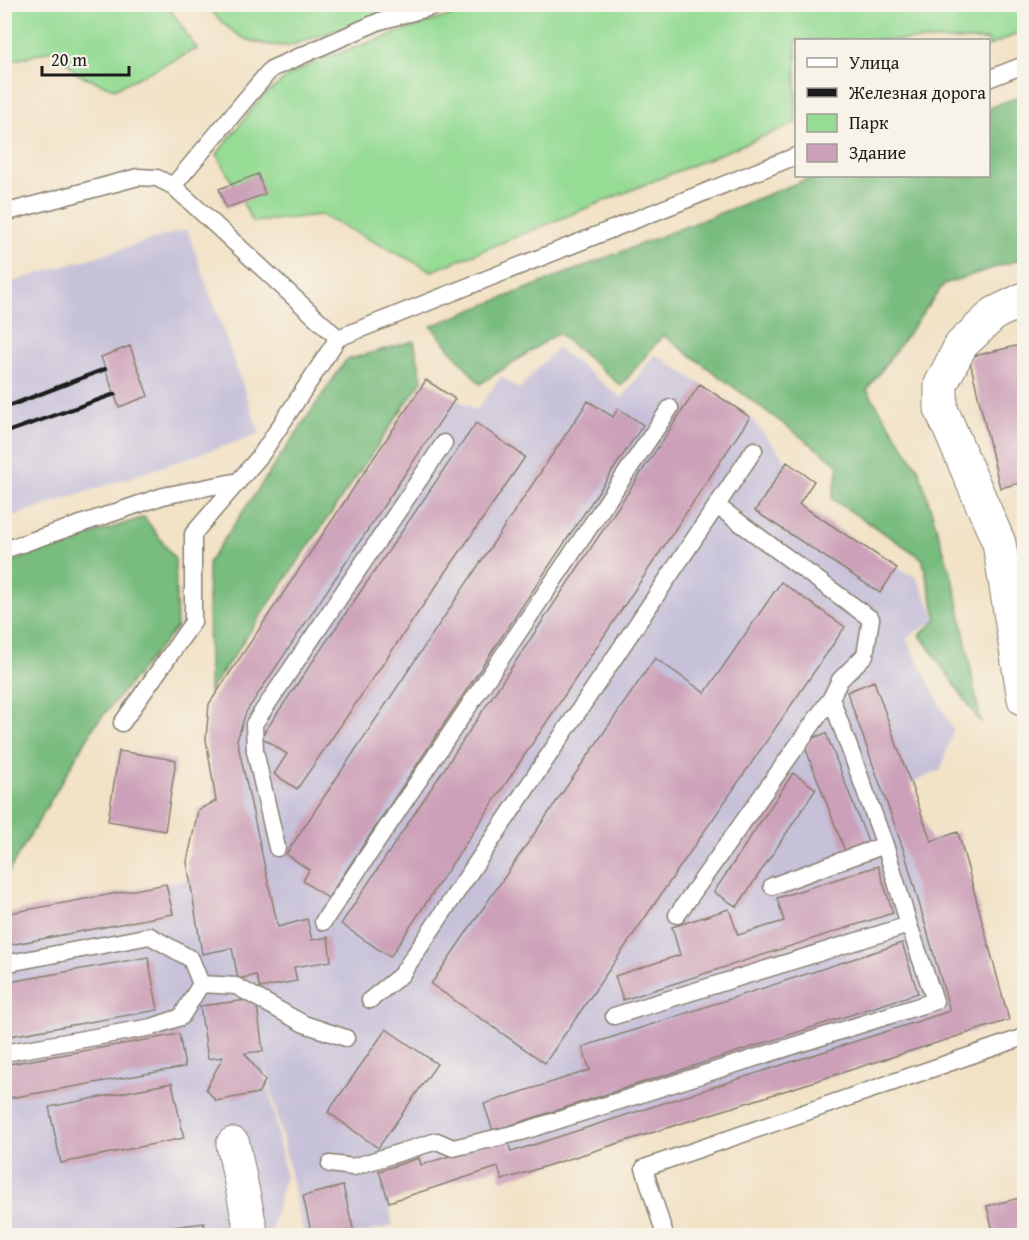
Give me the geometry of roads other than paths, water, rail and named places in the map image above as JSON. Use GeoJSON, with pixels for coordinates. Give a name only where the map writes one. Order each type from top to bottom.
{"type":"FeatureCollection","features":[{"type":"Feature","properties":{"kind":"street"},"geometry":{"type":"LineString","coordinates":[[1024,299],[995,313],[961,345],[941,384],[940,409],[1012,539],[1024,699]]}},
{"type":"Feature","properties":{"kind":"street"},"geometry":{"type":"LineString","coordinates":[[233,1144],[252,1236]]}},
{"type":"Feature","properties":{"kind":"lane"},"geometry":{"type":"LineString","coordinates":[[173,186],[271,69],[380,21],[442,4]]}},
{"type":"Feature","properties":{"kind":"lane"},"geometry":{"type":"LineString","coordinates":[[990,78],[1024,65]]}},
{"type":"Feature","properties":{"kind":"lane"},"geometry":{"type":"LineString","coordinates":[[122,723],[193,622],[193,534],[261,455],[338,338],[795,156]]}},
{"type":"Feature","properties":{"kind":"lane"},"geometry":{"type":"LineString","coordinates":[[4,213],[138,177],[158,178],[173,186],[338,338]]}},
{"type":"Feature","properties":{"kind":"lane"},"geometry":{"type":"LineString","coordinates":[[324,922],[670,408]]}},
{"type":"Feature","properties":{"kind":"lane"},"geometry":{"type":"LineString","coordinates":[[278,848],[255,751],[254,724],[444,443]]}},
{"type":"Feature","properties":{"kind":"lane"},"geometry":{"type":"LineString","coordinates":[[370,1000],[401,975],[754,450]]}},
{"type":"Feature","properties":{"kind":"lane"},"geometry":{"type":"LineString","coordinates":[[4,550],[163,496],[239,481]]}},
{"type":"Feature","properties":{"kind":"lane"},"geometry":{"type":"LineString","coordinates":[[677,915],[831,698],[840,680],[865,655],[871,620],[717,506]]}},
{"type":"Feature","properties":{"kind":"lane"},"geometry":{"type":"LineString","coordinates":[[330,1164],[353,1167],[437,1141],[453,1148],[521,1132],[935,1001],[885,845],[831,698]]}},
{"type":"Feature","properties":{"kind":"lane"},"geometry":{"type":"LineString","coordinates":[[772,886],[885,845]]}},
{"type":"Feature","properties":{"kind":"lane"},"geometry":{"type":"LineString","coordinates":[[614,1016],[909,925]]}},
{"type":"Feature","properties":{"kind":"lane"},"geometry":{"type":"LineString","coordinates":[[4,964],[150,936],[190,959],[201,984]]}},
{"type":"Feature","properties":{"kind":"lane"},"geometry":{"type":"LineString","coordinates":[[201,984],[236,986],[304,1024],[346,1038]]}},
{"type":"Feature","properties":{"kind":"lane"},"geometry":{"type":"LineString","coordinates":[[4,1053],[152,1027],[181,1017],[201,984]]}},
{"type":"Feature","properties":{"kind":"lane"},"geometry":{"type":"LineString","coordinates":[[664,1232],[644,1167],[1024,1037]]}},
{"type":"Feature","properties":{"kind":"railway"},"geometry":{"type":"LineString","coordinates":[[4,408],[105,369]]}},
{"type":"Feature","properties":{"kind":"railway"},"geometry":{"type":"LineString","coordinates":[[4,433],[115,394]]}}]}
